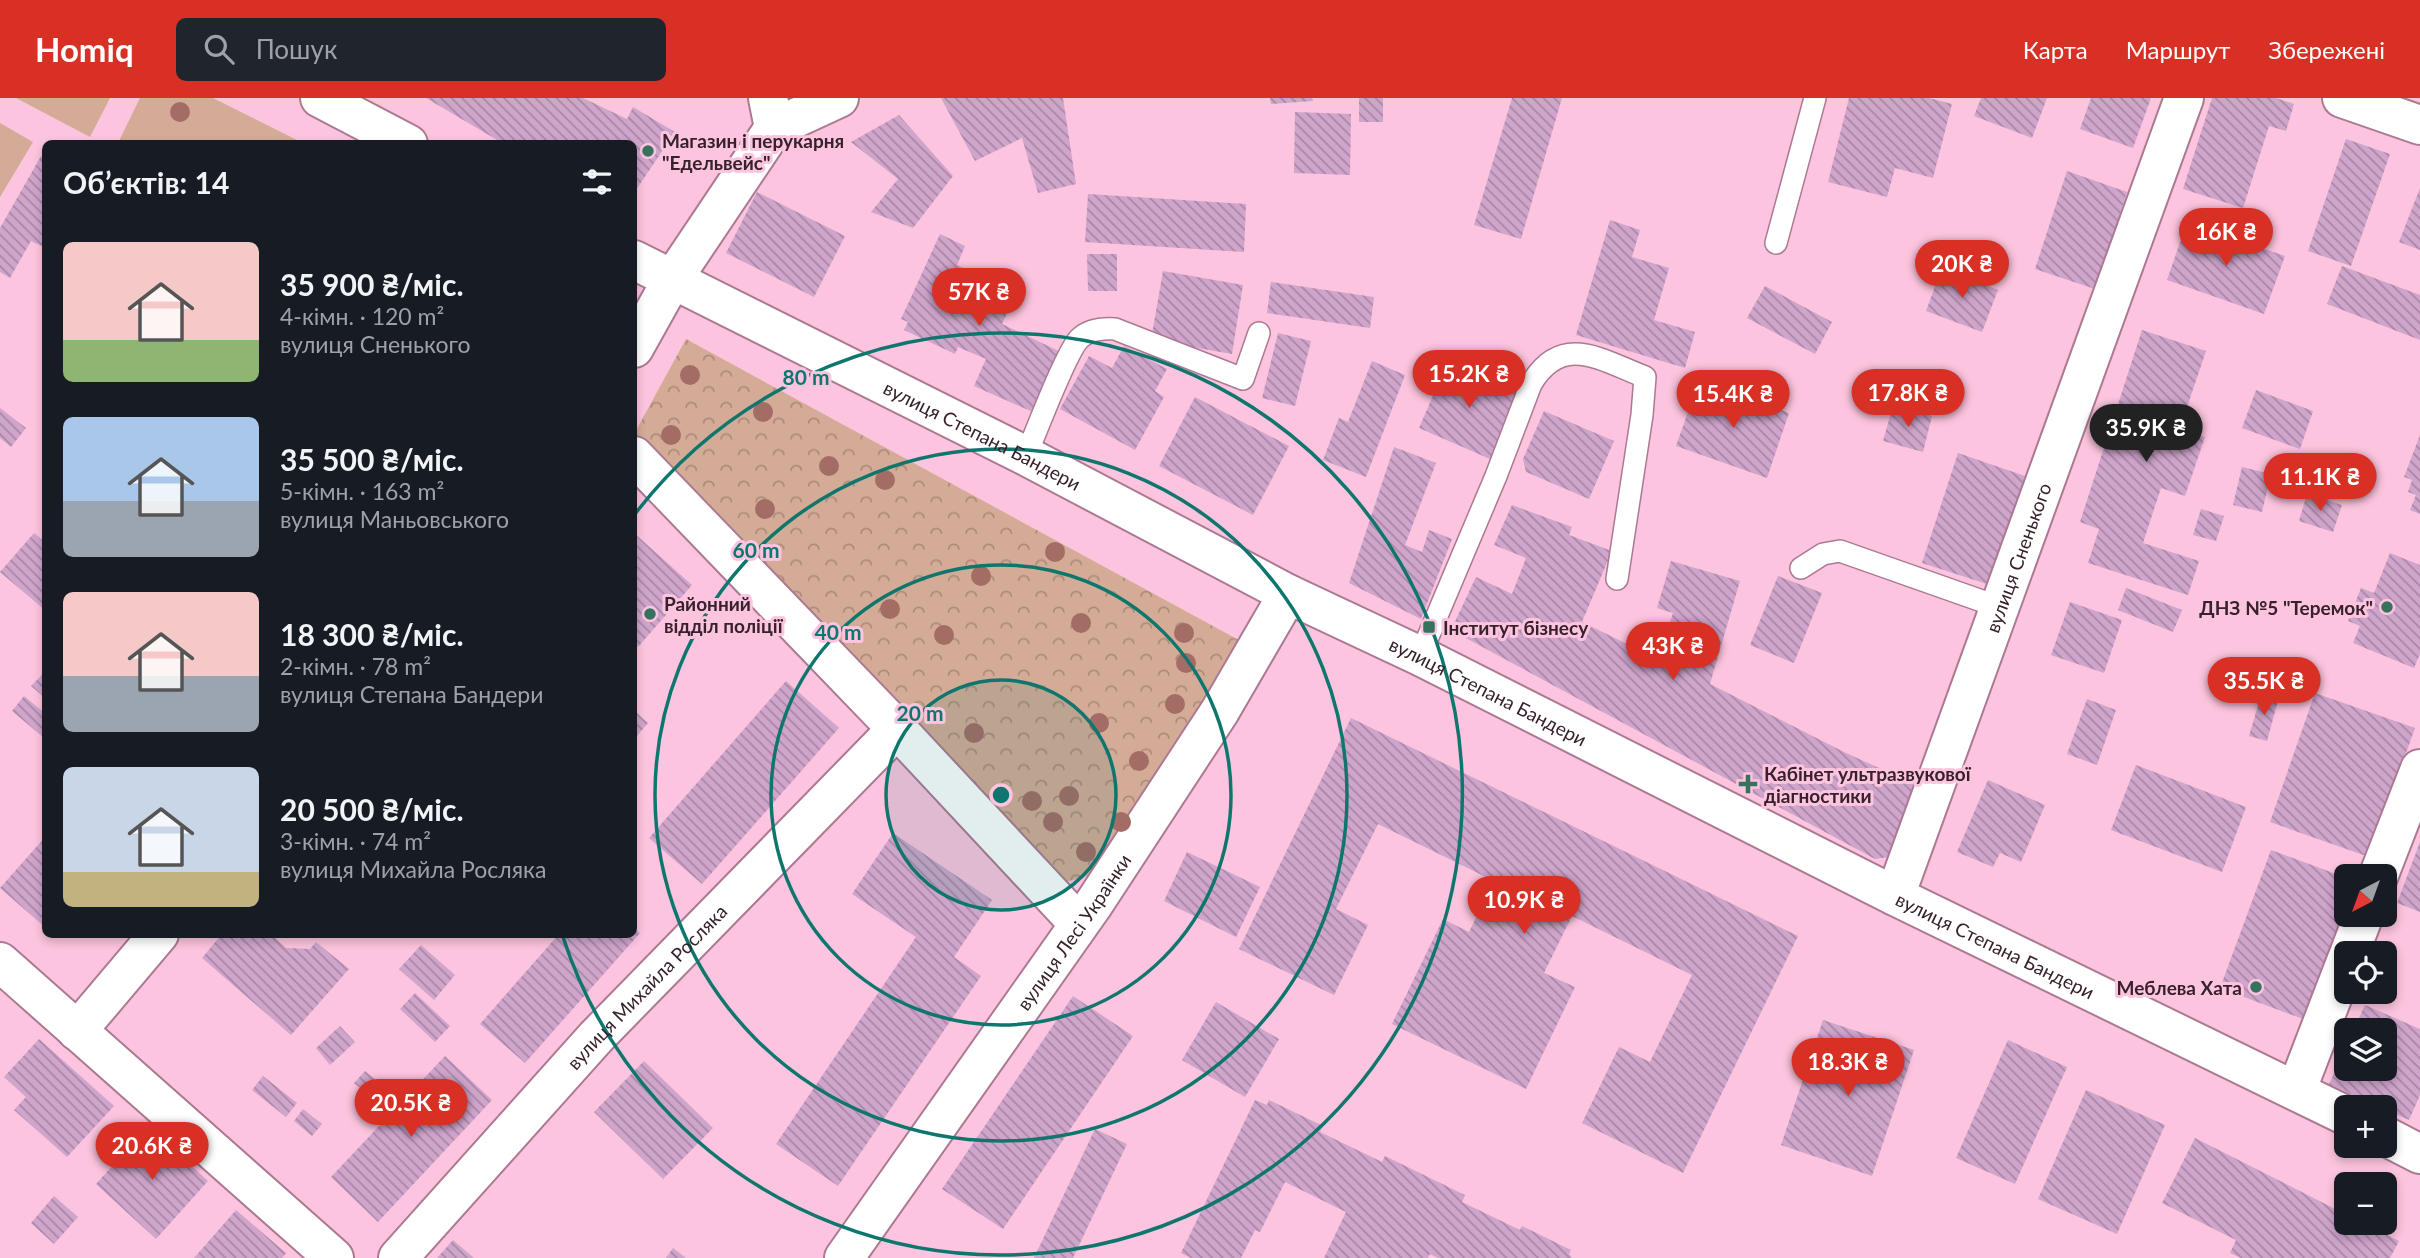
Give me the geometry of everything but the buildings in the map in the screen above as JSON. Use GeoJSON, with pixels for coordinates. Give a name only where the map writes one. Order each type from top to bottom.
{"type":"FeatureCollection","features":[{"type":"Feature","properties":{"kind":"street"},"geometry":{"type":"LineString","coordinates":[[320,98],[400,140]]}},
{"type":"Feature","properties":{"kind":"street"},"geometry":{"type":"LineString","coordinates":[[637,343],[771,113],[839,98]]}},
{"type":"Feature","properties":{"kind":"street","name":"вулиця Сненького"},"geometry":{"type":"LineString","coordinates":[[1895,896],[2184,98]]}},
{"type":"Feature","properties":{"kind":"street"},"geometry":{"type":"LineString","coordinates":[[2342,98],[2420,125]]}},
{"type":"Feature","properties":{"kind":"street","name":"вулиця Степана Бандери"},"geometry":{"type":"LineString","coordinates":[[637,262],[1026,456],[1288,594],[1420,656],[1895,896],[2334,1109]]}},
{"type":"Feature","properties":{"kind":"street"},"geometry":{"type":"LineString","coordinates":[[637,459],[897,729],[1079,924]]}},
{"type":"Feature","properties":{"kind":"street","name":"вулиця Лесі Українки"},"geometry":{"type":"LineString","coordinates":[[844,1258],[1079,924],[1220,710],[1288,594]]}},
{"type":"Feature","properties":{"kind":"street","name":"вулиця Михайла Росляка"},"geometry":{"type":"LineString","coordinates":[[400,1255],[596,1037],[897,729]]}},
{"type":"Feature","properties":{"kind":"street"},"geometry":{"type":"LineString","coordinates":[[2383,864],[2420,769]]}},
{"type":"Feature","properties":{"kind":"street"},"geometry":{"type":"LineString","coordinates":[[77,1031],[156,938]]}},
{"type":"Feature","properties":{"kind":"street"},"geometry":{"type":"LineString","coordinates":[[0,962],[334,1258]]}},
{"type":"Feature","properties":{"kind":"street"},"geometry":{"type":"LineString","coordinates":[[2297,1089],[2334,993]]}},
{"type":"Feature","properties":{"kind":"street"},"geometry":{"type":"LineString","coordinates":[[2397,1142],[2420,1154]]}},
{"type":"Feature","properties":{"kind":"lane"},"geometry":{"type":"LineString","coordinates":[[1776,243],[1815,98]]}},
{"type":"Feature","properties":{"kind":"lane"},"geometry":{"type":"LineString","coordinates":[[1026,456],[1071,350],[1087,333],[1101,328],[1115,329],[1243,379],[1259,333]]}},
{"type":"Feature","properties":{"kind":"lane"},"geometry":{"type":"LineString","coordinates":[[1420,656],[1496,477],[1531,384],[1539,370],[1562,355],[1584,354],[1645,377],[1642,415],[1617,579]]}},
{"type":"Feature","properties":{"kind":"lane"},"geometry":{"type":"LineString","coordinates":[[1801,568],[1823,554],[1840,551],[1999,607]]}},
{"type":"Feature","properties":{"kind":"green space"},"geometry":{"type":"Polygon","coordinates":[[[16,98],[110,98],[90,137],[16,98]]]}},
{"type":"Feature","properties":{"kind":"green space"},"geometry":{"type":"Polygon","coordinates":[[[140,98],[213,98],[297,140],[119,140],[140,98]]]}},
{"type":"Feature","properties":{"kind":"green space"},"geometry":{"type":"Polygon","coordinates":[[[0,123],[33,142],[0,197],[0,123]]]}},
{"type":"Feature","properties":{"kind":"green space"},"geometry":{"type":"Polygon","coordinates":[[[686,339],[1246,644],[1112,862],[1087,876],[1062,883],[637,452],[637,429],[686,339]]]}},
{"type":"Feature","properties":{"kind":"place","name":"Магазин і перукарня \"Едельвейс\""},"geometry":{"type":"Point","coordinates":[648,151]}},
{"type":"Feature","properties":{"kind":"place","name":"ДНЗ №5 \"Теремок\""},"geometry":{"type":"Point","coordinates":[2387,607]}},
{"type":"Feature","properties":{"kind":"place","name":"Районний відділ поліції"},"geometry":{"type":"Point","coordinates":[650,614]}},
{"type":"Feature","properties":{"kind":"place","name":"Інститут бізнесу"},"geometry":{"type":"Point","coordinates":[1429,627]}},
{"type":"Feature","properties":{"kind":"place","name":"Кабінет ультразвукової діагностики"},"geometry":{"type":"Point","coordinates":[1748,784]}},
{"type":"Feature","properties":{"kind":"place","name":"Меблева Хата"},"geometry":{"type":"Point","coordinates":[2256,987]}}]}
